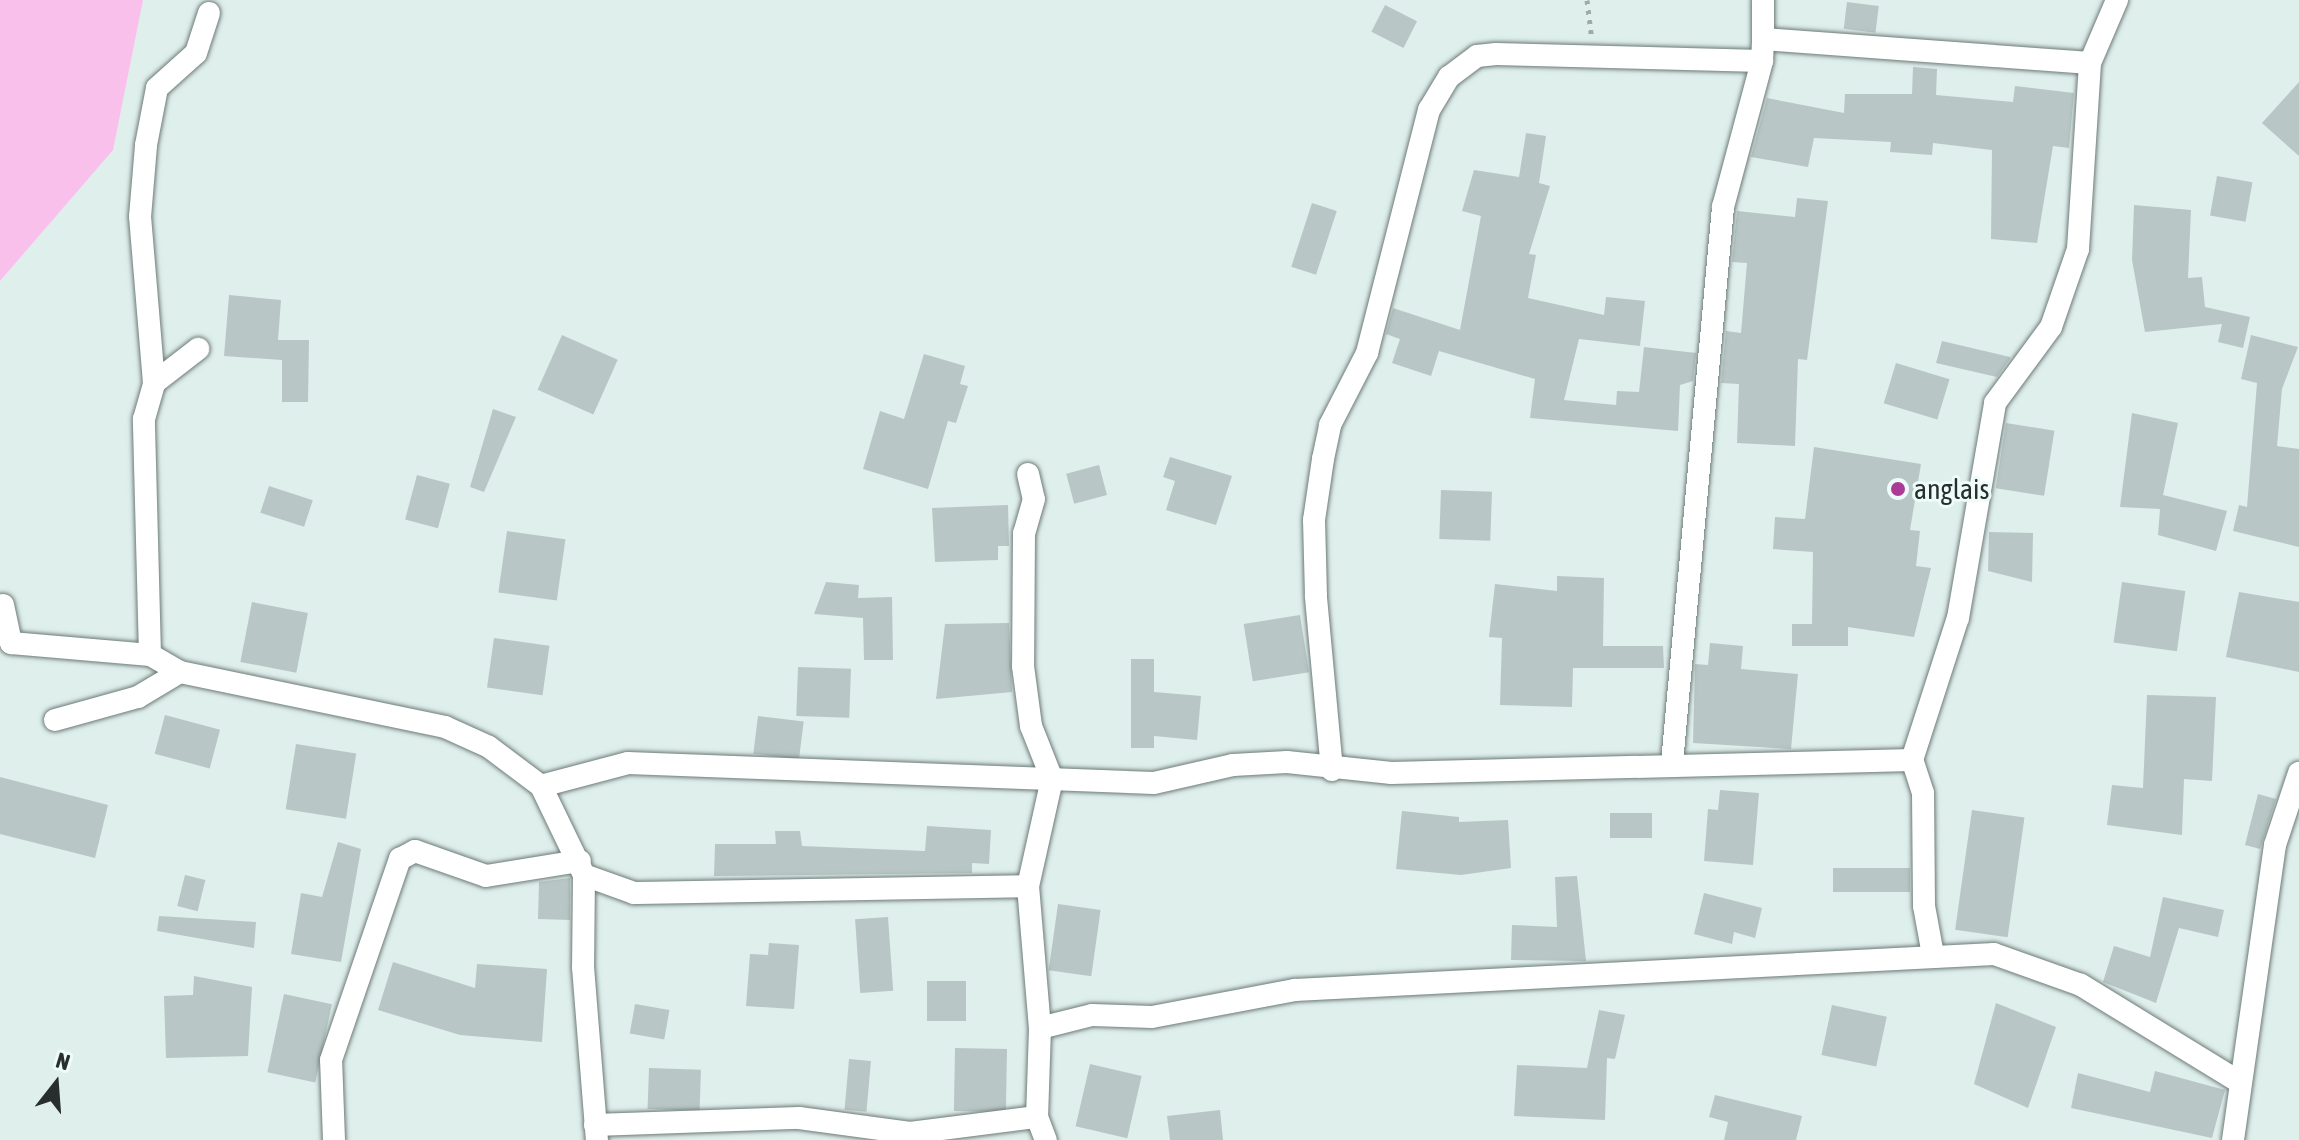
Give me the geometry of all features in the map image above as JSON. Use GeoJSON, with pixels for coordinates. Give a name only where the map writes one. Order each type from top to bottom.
{"type":"FeatureCollection","features":[{"type":"Feature","properties":{"kind":"street"},"geometry":{"type":"LineString","coordinates":[[1672,763],[1723,207],[1762,61],[1763,0]]}},
{"type":"Feature","properties":{"kind":"street"},"geometry":{"type":"LineString","coordinates":[[1933,955],[1924,906],[1923,793],[1912,760],[1958,618],[1995,403],[2051,327],[2078,249],[2090,63],[2117,0]]}},
{"type":"Feature","properties":{"kind":"street"},"geometry":{"type":"LineString","coordinates":[[150,655],[144,419],[154,383],[140,217],[146,145],[157,88],[196,53],[209,13]]}},
{"type":"Feature","properties":{"kind":"street"},"geometry":{"type":"LineString","coordinates":[[1763,39],[2090,63]]}},
{"type":"Feature","properties":{"kind":"street"},"geometry":{"type":"LineString","coordinates":[[1332,770],[1316,596],[1316,505],[1330,425],[1367,353],[1429,110],[1449,77],[1477,56],[1762,61]]}},
{"type":"Feature","properties":{"kind":"street"},"geometry":{"type":"LineString","coordinates":[[154,383],[198,349]]}},
{"type":"Feature","properties":{"kind":"street"},"geometry":{"type":"LineString","coordinates":[[1028,474],[1034,499],[1024,533],[1023,666],[1031,726],[1052,779],[1028,886],[1040,1028],[1037,1117],[1046,1140]]}},
{"type":"Feature","properties":{"kind":"street"},"geometry":{"type":"LineString","coordinates":[[3,605],[11,643],[150,655],[180,672],[445,727],[489,747],[541,786],[582,868],[596,1132],[799,1118],[853,1133],[910,1133],[1037,1117]]}},
{"type":"Feature","properties":{"kind":"street"},"geometry":{"type":"LineString","coordinates":[[55,720],[138,697],[180,672]]}},
{"type":"Feature","properties":{"kind":"street"},"geometry":{"type":"LineString","coordinates":[[541,786],[628,763],[1154,783],[1233,765],[1287,762],[1332,770],[1560,771],[1672,763],[1912,760]]}},
{"type":"Feature","properties":{"kind":"street"},"geometry":{"type":"LineString","coordinates":[[2233,1140],[2239,1082],[2269,927],[2275,845],[2299,773]]}},
{"type":"Feature","properties":{"kind":"street"},"geometry":{"type":"LineString","coordinates":[[334,1140],[331,1060],[400,859],[415,851],[486,876],[582,868],[634,893],[1028,886]]}},
{"type":"Feature","properties":{"kind":"street"},"geometry":{"type":"LineString","coordinates":[[1040,1028],[1092,1015],[1152,1017],[1295,990],[1561,981],[1933,955],[1994,954],[2031,963],[2170,1035],[2239,1082]]}},
{"type":"Feature","properties":{"kind":"path"},"geometry":{"type":"LineString","coordinates":[[1587,0],[1598,57]]}},
{"type":"Feature","properties":{"kind":"shaded area"},"geometry":{"type":"Polygon","coordinates":[[[0,0],[143,0],[113,150],[0,281],[0,0]]]}},
{"type":"Feature","properties":{"kind":"building"},"geometry":{"type":"Polygon","coordinates":[[[1847,2],[1879,6],[1875,33],[1844,29],[1847,2]]]}},
{"type":"Feature","properties":{"kind":"building"},"geometry":{"type":"Polygon","coordinates":[[[1385,5],[1417,21],[1403,48],[1371,32],[1385,5]]]}},
{"type":"Feature","properties":{"kind":"building"},"geometry":{"type":"Polygon","coordinates":[[[1913,67],[1937,69],[1936,95],[2013,102],[2015,86],[2074,93],[2069,148],[2053,146],[2037,243],[1991,239],[1992,150],[1933,143],[1932,155],[1890,152],[1891,142],[1814,138],[1808,167],[1751,157],[1767,98],[1844,113],[1845,94],[1912,94],[1913,67]]]}},
{"type":"Feature","properties":{"kind":"building"},"geometry":{"type":"Polygon","coordinates":[[[2299,82],[2299,156],[2262,123],[2299,82]]]}},
{"type":"Feature","properties":{"kind":"building"},"geometry":{"type":"Polygon","coordinates":[[[1526,133],[1546,136],[1539,183],[1550,186],[1529,254],[1536,255],[1528,298],[1604,315],[1606,297],[1645,301],[1640,346],[1579,339],[1564,400],[1616,405],[1617,391],[1639,392],[1644,347],[1696,353],[1693,381],[1680,385],[1678,431],[1530,418],[1535,379],[1439,351],[1431,376],[1392,363],[1400,339],[1386,334],[1393,308],[1460,330],[1481,216],[1462,211],[1474,170],[1519,177],[1526,133]]]}},
{"type":"Feature","properties":{"kind":"building"},"geometry":{"type":"Polygon","coordinates":[[[2217,176],[2252,182],[2246,222],[2210,215],[2217,176]]]}},
{"type":"Feature","properties":{"kind":"building"},"geometry":{"type":"Polygon","coordinates":[[[1797,198],[1828,201],[1807,360],[1798,359],[1795,446],[1737,443],[1739,384],[1721,383],[1726,331],[1741,333],[1747,263],[1732,262],[1737,211],[1795,217],[1797,198]]]}},
{"type":"Feature","properties":{"kind":"building"},"geometry":{"type":"Polygon","coordinates":[[[1312,203],[1337,211],[1316,275],[1291,267],[1312,203]]]}},
{"type":"Feature","properties":{"kind":"building"},"geometry":{"type":"Polygon","coordinates":[[[2134,205],[2191,210],[2188,278],[2202,277],[2205,307],[2250,317],[2243,348],[2218,342],[2222,324],[2145,332],[2132,260],[2134,205]]]}},
{"type":"Feature","properties":{"kind":"building"},"geometry":{"type":"Polygon","coordinates":[[[229,295],[281,300],[278,340],[309,340],[308,402],[282,402],[282,360],[224,356],[229,295]]]}},
{"type":"Feature","properties":{"kind":"building"},"geometry":{"type":"Polygon","coordinates":[[[562,335],[618,360],[593,415],[538,390],[562,335]]]}},
{"type":"Feature","properties":{"kind":"building"},"geometry":{"type":"Polygon","coordinates":[[[2251,335],[2298,347],[2282,389],[2277,446],[2299,449],[2299,547],[2233,531],[2239,505],[2247,507],[2257,383],[2241,379],[2251,335]]]}},
{"type":"Feature","properties":{"kind":"building"},"geometry":{"type":"Polygon","coordinates":[[[1942,341],[2010,359],[1997,377],[1936,363],[1942,341]]]}},
{"type":"Feature","properties":{"kind":"building"},"geometry":{"type":"Polygon","coordinates":[[[924,354],[965,366],[960,384],[968,386],[956,423],[948,421],[928,489],[863,469],[880,411],[904,419],[924,354]]]}},
{"type":"Feature","properties":{"kind":"building"},"geometry":{"type":"Polygon","coordinates":[[[1896,363],[1950,379],[1937,420],[1884,403],[1896,363]]]}},
{"type":"Feature","properties":{"kind":"building"},"geometry":{"type":"Polygon","coordinates":[[[493,409],[516,417],[484,492],[470,487],[493,409]]]}},
{"type":"Feature","properties":{"kind":"building"},"geometry":{"type":"Polygon","coordinates":[[[2132,413],[2178,423],[2163,495],[2227,511],[2216,551],[2158,535],[2160,509],[2120,507],[2132,413]]]}},
{"type":"Feature","properties":{"kind":"building"},"geometry":{"type":"Polygon","coordinates":[[[2006,423],[2054,431],[2044,496],[1996,488],[2006,423]]]}},
{"type":"Feature","properties":{"kind":"building"},"geometry":{"type":"Polygon","coordinates":[[[1814,447],[1921,464],[1910,530],[1920,531],[1916,566],[1931,568],[1914,637],[1848,627],[1848,646],[1792,646],[1792,624],[1812,624],[1813,552],[1773,549],[1775,517],[1805,519],[1814,447]]]}},
{"type":"Feature","properties":{"kind":"building"},"geometry":{"type":"Polygon","coordinates":[[[1170,457],[1232,476],[1216,525],[1166,510],[1175,481],[1163,477],[1170,457]]]}},
{"type":"Feature","properties":{"kind":"building"},"geometry":{"type":"Polygon","coordinates":[[[1099,465],[1107,495],[1074,504],[1066,474],[1099,465]]]}},
{"type":"Feature","properties":{"kind":"building"},"geometry":{"type":"Polygon","coordinates":[[[417,475],[450,484],[438,528],[405,519],[417,475]]]}},
{"type":"Feature","properties":{"kind":"building"},"geometry":{"type":"Polygon","coordinates":[[[269,486],[313,500],[304,527],[260,513],[269,486]]]}},
{"type":"Feature","properties":{"kind":"building"},"geometry":{"type":"Polygon","coordinates":[[[1441,490],[1492,492],[1490,541],[1439,539],[1441,490]]]}},
{"type":"Feature","properties":{"kind":"building"},"geometry":{"type":"Polygon","coordinates":[[[1008,505],[1009,546],[998,546],[998,560],[935,562],[932,508],[1008,505]]]}},
{"type":"Feature","properties":{"kind":"building"},"geometry":{"type":"Polygon","coordinates":[[[507,531],[565,539],[557,601],[498,592],[507,531]]]}},
{"type":"Feature","properties":{"kind":"building"},"geometry":{"type":"Polygon","coordinates":[[[1989,532],[2033,533],[2032,582],[1988,571],[1989,532]]]}},
{"type":"Feature","properties":{"kind":"building"},"geometry":{"type":"Polygon","coordinates":[[[1557,576],[1604,578],[1603,646],[1663,646],[1664,668],[1573,668],[1572,707],[1500,705],[1502,638],[1489,637],[1495,584],[1557,591],[1557,576]]]}},
{"type":"Feature","properties":{"kind":"building"},"geometry":{"type":"Polygon","coordinates":[[[826,582],[859,585],[858,598],[892,597],[893,660],[864,660],[863,618],[814,614],[826,582]]]}},
{"type":"Feature","properties":{"kind":"building"},"geometry":{"type":"Polygon","coordinates":[[[2122,582],[2185,591],[2177,651],[2114,642],[2122,582]]]}},
{"type":"Feature","properties":{"kind":"building"},"geometry":{"type":"Polygon","coordinates":[[[2239,592],[2299,602],[2299,672],[2226,657],[2239,592]]]}},
{"type":"Feature","properties":{"kind":"building"},"geometry":{"type":"Polygon","coordinates":[[[252,602],[308,613],[296,673],[240,662],[252,602]]]}},
{"type":"Feature","properties":{"kind":"building"},"geometry":{"type":"Polygon","coordinates":[[[1300,615],[1309,672],[1253,681],[1244,624],[1300,615]]]}},
{"type":"Feature","properties":{"kind":"building"},"geometry":{"type":"Polygon","coordinates":[[[1009,623],[1012,692],[936,699],[945,624],[1009,623]]]}},
{"type":"Feature","properties":{"kind":"building"},"geometry":{"type":"Polygon","coordinates":[[[494,638],[549,646],[542,695],[487,688],[494,638]]]}},
{"type":"Feature","properties":{"kind":"building"},"geometry":{"type":"Polygon","coordinates":[[[1710,643],[1743,646],[1741,669],[1798,674],[1791,749],[1693,743],[1695,664],[1708,665],[1710,643]]]}},
{"type":"Feature","properties":{"kind":"building"},"geometry":{"type":"Polygon","coordinates":[[[1131,659],[1154,659],[1154,692],[1201,696],[1197,740],[1154,736],[1154,748],[1131,748],[1131,659]]]}},
{"type":"Feature","properties":{"kind":"building"},"geometry":{"type":"Polygon","coordinates":[[[798,667],[851,669],[849,718],[796,716],[798,667]]]}},
{"type":"Feature","properties":{"kind":"building"},"geometry":{"type":"Polygon","coordinates":[[[2147,695],[2216,697],[2212,781],[2184,779],[2182,835],[2107,825],[2112,785],[2143,788],[2147,695]]]}},
{"type":"Feature","properties":{"kind":"building"},"geometry":{"type":"Polygon","coordinates":[[[165,715],[220,730],[210,768],[155,754],[165,715]]]}},
{"type":"Feature","properties":{"kind":"building"},"geometry":{"type":"Polygon","coordinates":[[[758,716],[804,722],[799,759],[753,754],[758,716]]]}},
{"type":"Feature","properties":{"kind":"building"},"geometry":{"type":"Polygon","coordinates":[[[296,744],[356,754],[346,819],[286,809],[296,744]]]}},
{"type":"Feature","properties":{"kind":"building"},"geometry":{"type":"Polygon","coordinates":[[[0,777],[108,805],[95,858],[0,834],[0,777]]]}},
{"type":"Feature","properties":{"kind":"building"},"geometry":{"type":"Polygon","coordinates":[[[1720,790],[1759,793],[1753,865],[1704,861],[1708,809],[1718,810],[1720,790]]]}},
{"type":"Feature","properties":{"kind":"building"},"geometry":{"type":"Polygon","coordinates":[[[2258,794],[2276,799],[2260,849],[2245,845],[2258,794]]]}},
{"type":"Feature","properties":{"kind":"building"},"geometry":{"type":"Polygon","coordinates":[[[1972,810],[2024,817],[2008,937],[1955,930],[1972,810]]]}},
{"type":"Feature","properties":{"kind":"building"},"geometry":{"type":"Polygon","coordinates":[[[1402,811],[1459,817],[1459,822],[1508,820],[1511,868],[1461,875],[1396,869],[1402,811]]]}},
{"type":"Feature","properties":{"kind":"building"},"geometry":{"type":"Polygon","coordinates":[[[1610,813],[1652,813],[1652,838],[1610,838],[1610,813]]]}},
{"type":"Feature","properties":{"kind":"building"},"geometry":{"type":"Polygon","coordinates":[[[927,826],[991,830],[989,864],[972,863],[972,873],[714,876],[715,844],[776,844],[775,831],[800,831],[802,846],[925,851],[927,826]]]}},
{"type":"Feature","properties":{"kind":"building"},"geometry":{"type":"Polygon","coordinates":[[[338,842],[361,849],[341,962],[291,954],[301,893],[322,897],[338,842]]]}},
{"type":"Feature","properties":{"kind":"building"},"geometry":{"type":"Polygon","coordinates":[[[1833,868],[1910,868],[1910,892],[1833,892],[1833,868]]]}},
{"type":"Feature","properties":{"kind":"building"},"geometry":{"type":"Polygon","coordinates":[[[185,875],[205,880],[198,911],[177,906],[185,875]]]}},
{"type":"Feature","properties":{"kind":"building"},"geometry":{"type":"Polygon","coordinates":[[[1577,876],[1586,961],[1511,960],[1512,925],[1557,927],[1555,877],[1577,876]]]}},
{"type":"Feature","properties":{"kind":"building"},"geometry":{"type":"Polygon","coordinates":[[[570,878],[570,920],[538,919],[539,882],[570,878]]]}},
{"type":"Feature","properties":{"kind":"building"},"geometry":{"type":"Polygon","coordinates":[[[1704,893],[1762,908],[1755,938],[1734,932],[1732,944],[1694,934],[1704,893]]]}},
{"type":"Feature","properties":{"kind":"building"},"geometry":{"type":"Polygon","coordinates":[[[2163,897],[2224,910],[2218,937],[2179,928],[2156,1003],[2103,982],[2114,946],[2150,957],[2163,897]]]}},
{"type":"Feature","properties":{"kind":"building"},"geometry":{"type":"Polygon","coordinates":[[[1058,904],[1101,910],[1091,976],[1049,970],[1058,904]]]}},
{"type":"Feature","properties":{"kind":"building"},"geometry":{"type":"Polygon","coordinates":[[[159,916],[256,922],[254,948],[157,931],[159,916]]]}},
{"type":"Feature","properties":{"kind":"building"},"geometry":{"type":"Polygon","coordinates":[[[888,917],[893,991],[860,993],[855,919],[888,917]]]}},
{"type":"Feature","properties":{"kind":"building"},"geometry":{"type":"Polygon","coordinates":[[[769,943],[799,945],[794,1009],[746,1006],[750,954],[768,955],[769,943]]]}},
{"type":"Feature","properties":{"kind":"building"},"geometry":{"type":"Polygon","coordinates":[[[393,962],[475,988],[477,964],[547,969],[542,1042],[460,1035],[378,1010],[393,962]]]}},
{"type":"Feature","properties":{"kind":"building"},"geometry":{"type":"Polygon","coordinates":[[[194,976],[252,987],[248,1056],[166,1058],[164,996],[193,995],[194,976]]]}},
{"type":"Feature","properties":{"kind":"building"},"geometry":{"type":"Polygon","coordinates":[[[927,981],[966,981],[966,1021],[927,1021],[927,981]]]}},
{"type":"Feature","properties":{"kind":"building"},"geometry":{"type":"Polygon","coordinates":[[[284,994],[332,1004],[315,1082],[267,1072],[284,994]]]}},
{"type":"Feature","properties":{"kind":"building"},"geometry":{"type":"Polygon","coordinates":[[[1996,1003],[2056,1027],[2028,1108],[1974,1084],[1996,1003]]]}},
{"type":"Feature","properties":{"kind":"building"},"geometry":{"type":"Polygon","coordinates":[[[635,1004],[669,1010],[664,1040],[630,1034],[635,1004]]]}},
{"type":"Feature","properties":{"kind":"building"},"geometry":{"type":"Polygon","coordinates":[[[1832,1005],[1887,1017],[1876,1067],[1821,1055],[1832,1005]]]}},
{"type":"Feature","properties":{"kind":"building"},"geometry":{"type":"Polygon","coordinates":[[[1599,1010],[1625,1015],[1615,1059],[1607,1058],[1605,1120],[1514,1116],[1517,1065],[1587,1068],[1599,1010]]]}},
{"type":"Feature","properties":{"kind":"building"},"geometry":{"type":"Polygon","coordinates":[[[955,1048],[1007,1049],[1006,1112],[954,1111],[955,1048]]]}},
{"type":"Feature","properties":{"kind":"building"},"geometry":{"type":"Polygon","coordinates":[[[849,1059],[871,1061],[866,1112],[845,1110],[849,1059]]]}},
{"type":"Feature","properties":{"kind":"building"},"geometry":{"type":"Polygon","coordinates":[[[1090,1064],[1142,1076],[1127,1138],[1076,1126],[1090,1064]]]}},
{"type":"Feature","properties":{"kind":"building"},"geometry":{"type":"Polygon","coordinates":[[[649,1068],[701,1070],[700,1111],[648,1109],[649,1068]]]}},
{"type":"Feature","properties":{"kind":"building"},"geometry":{"type":"Polygon","coordinates":[[[2155,1071],[2225,1090],[2212,1138],[2071,1108],[2078,1073],[2150,1092],[2155,1071]]]}},
{"type":"Feature","properties":{"kind":"building"},"geometry":{"type":"Polygon","coordinates":[[[1715,1095],[1802,1116],[1796,1140],[1724,1140],[1728,1122],[1709,1117],[1715,1095]]]}},
{"type":"Feature","properties":{"kind":"building"},"geometry":{"type":"Polygon","coordinates":[[[1220,1110],[1223,1140],[1170,1140],[1167,1116],[1220,1110]]]}},
{"type":"Feature","properties":{"kind":"place","name":"anglais"},"geometry":{"type":"Point","coordinates":[1898,489]}}]}
